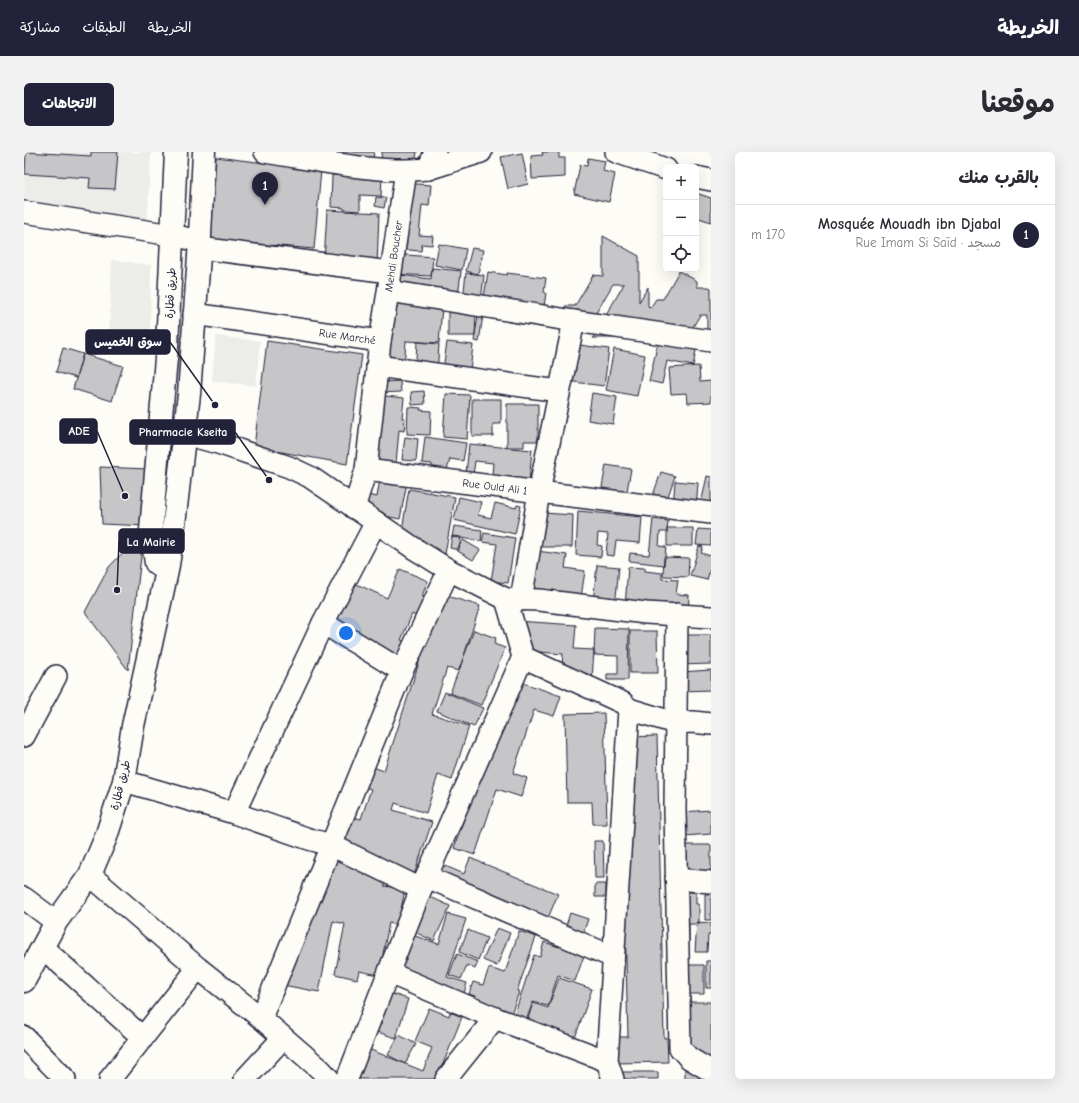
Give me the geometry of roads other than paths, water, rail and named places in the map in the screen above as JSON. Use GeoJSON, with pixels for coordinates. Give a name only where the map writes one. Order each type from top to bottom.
{"type":"FeatureCollection","features":[{"type":"Feature","properties":{"kind":"main road","name":"طريق قطارة"},"geometry":{"type":"LineString","coordinates":[[167,571],[156,563],[151,530],[167,347],[176,152]]}},
{"type":"Feature","properties":{"kind":"main road","name":"طريق قطارة"},"geometry":{"type":"LineString","coordinates":[[24,980],[56,922],[90,874],[106,837],[124,781],[133,726],[167,571],[189,394],[204,152]]}},
{"type":"Feature","properties":{"kind":"street"},"geometry":{"type":"LineString","coordinates":[[265,152],[339,164],[406,171],[432,161],[481,152]]}},
{"type":"Feature","properties":{"kind":"street"},"geometry":{"type":"LineString","coordinates":[[616,152],[663,168]]}},
{"type":"Feature","properties":{"kind":"street","name":"Mehdi Boucher"},"geometry":{"type":"LineString","coordinates":[[380,341],[406,171]]}},
{"type":"Feature","properties":{"kind":"street"},"geometry":{"type":"LineString","coordinates":[[699,178],[711,180]]}},
{"type":"Feature","properties":{"kind":"street"},"geometry":{"type":"LineString","coordinates":[[24,212],[172,235],[199,244],[390,281],[574,321],[711,341]]}},
{"type":"Feature","properties":{"kind":"street","name":"Rue Marché"},"geometry":{"type":"LineString","coordinates":[[194,314],[380,341],[366,470],[354,508]]}},
{"type":"Feature","properties":{"kind":"street"},"geometry":{"type":"LineString","coordinates":[[574,321],[539,492],[711,513]]}},
{"type":"Feature","properties":{"kind":"street"},"geometry":{"type":"LineString","coordinates":[[377,366],[559,392]]}},
{"type":"Feature","properties":{"kind":"street"},"geometry":{"type":"LineString","coordinates":[[184,434],[218,443],[289,468],[310,478],[449,570],[514,600],[539,600],[646,613],[711,617]]}},
{"type":"Feature","properties":{"kind":"street","name":"Rue Ould Ali 1"},"geometry":{"type":"LineString","coordinates":[[366,470],[539,492],[514,600]]}},
{"type":"Feature","properties":{"kind":"street"},"geometry":{"type":"LineString","coordinates":[[234,813],[322,623],[376,522]]}},
{"type":"Feature","properties":{"kind":"street"},"geometry":{"type":"LineString","coordinates":[[260,1018],[402,671],[449,570]]}},
{"type":"Feature","properties":{"kind":"street"},"geometry":{"type":"LineString","coordinates":[[347,1079],[424,883],[523,657],[514,600]]}},
{"type":"Feature","properties":{"kind":"street"},"geometry":{"type":"LineString","coordinates":[[677,614],[675,723],[676,879],[680,1048],[689,1058],[711,1071]]}},
{"type":"Feature","properties":{"kind":"street"},"geometry":{"type":"LineString","coordinates":[[322,623],[402,671]]}},
{"type":"Feature","properties":{"kind":"street"},"geometry":{"type":"LineString","coordinates":[[523,657],[623,703],[629,709],[675,723],[693,722],[711,724]]}},
{"type":"Feature","properties":{"kind":"street"},"geometry":{"type":"LineString","coordinates":[[24,736],[56,676]]}},
{"type":"Feature","properties":{"kind":"street"},"geometry":{"type":"LineString","coordinates":[[389,973],[495,1018],[610,1070],[613,957],[629,709]]}},
{"type":"Feature","properties":{"kind":"street"},"geometry":{"type":"LineString","coordinates":[[124,781],[234,813],[330,845],[613,957]]}},
{"type":"Feature","properties":{"kind":"street"},"geometry":{"type":"LineString","coordinates":[[90,874],[198,968],[321,1070],[329,1079]]}},
{"type":"Feature","properties":{"kind":"street"},"geometry":{"type":"LineString","coordinates":[[676,879],[711,882]]}},
{"type":"Feature","properties":{"kind":"street"},"geometry":{"type":"LineString","coordinates":[[24,898],[56,922]]}},
{"type":"Feature","properties":{"kind":"street"},"geometry":{"type":"LineString","coordinates":[[42,947],[143,1038]]}},
{"type":"Feature","properties":{"kind":"street"},"geometry":{"type":"LineString","coordinates":[[110,1079],[198,968]]}},
{"type":"Feature","properties":{"kind":"street"},"geometry":{"type":"LineString","coordinates":[[446,1079],[495,1018]]}},
{"type":"Feature","properties":{"kind":"street"},"geometry":{"type":"LineString","coordinates":[[24,1037],[65,1079]]}},
{"type":"Feature","properties":{"kind":"street"},"geometry":{"type":"LineString","coordinates":[[245,1079],[283,1038]]}},
{"type":"Feature","properties":{"kind":"place","name":"Mosquée Mouadh ibn Djabal"},"geometry":{"type":"Point","coordinates":[265,205]}},
{"type":"Feature","properties":{"kind":"place","name":"سوق الخميس"},"geometry":{"type":"Point","coordinates":[215,405]}},
{"type":"Feature","properties":{"kind":"place","name":"Pharmacie Kseita"},"geometry":{"type":"Point","coordinates":[269,480]}},
{"type":"Feature","properties":{"kind":"place","name":"ADE"},"geometry":{"type":"Point","coordinates":[125,496]}},
{"type":"Feature","properties":{"kind":"place","name":"La Mairie"},"geometry":{"type":"Point","coordinates":[117,590]}}]}
